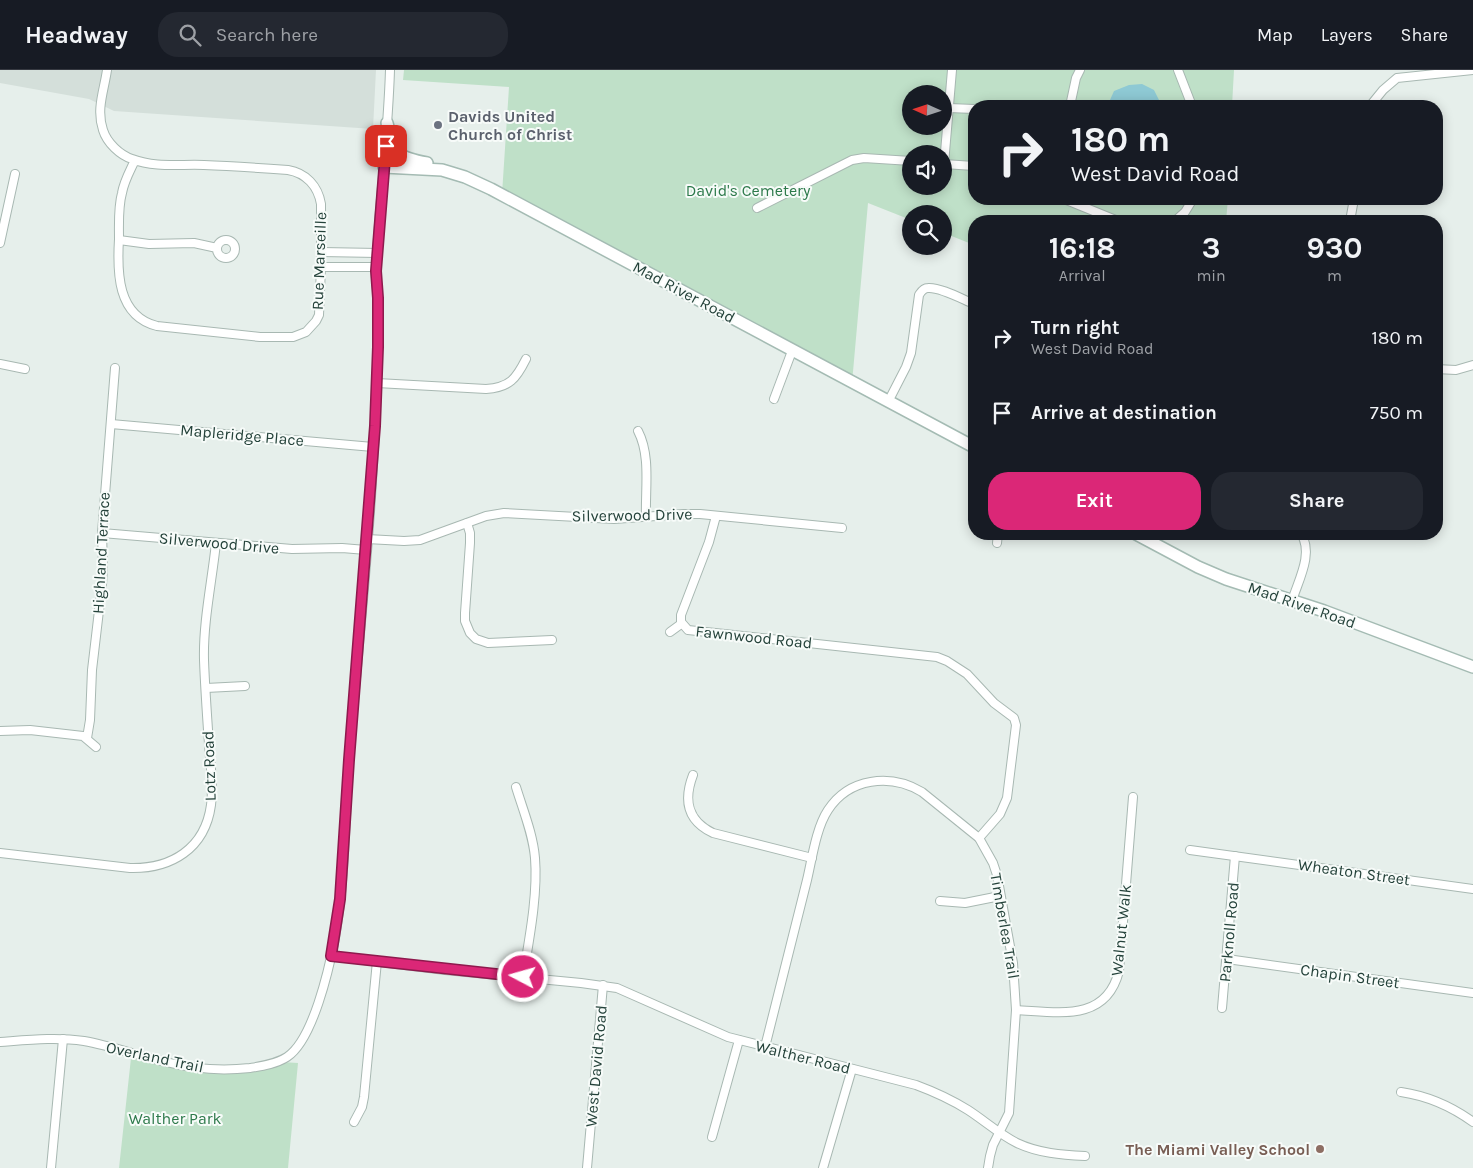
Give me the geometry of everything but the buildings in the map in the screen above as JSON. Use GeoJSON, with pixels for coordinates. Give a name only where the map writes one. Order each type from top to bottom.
{"type":"FeatureCollection","features":[{"type":"Feature","properties":{"kind":"street"},"geometry":{"type":"LineString","coordinates":[[107,70],[100,108],[103,131],[108,140],[118,150],[135,160]]}},
{"type":"Feature","properties":{"kind":"street"},"geometry":{"type":"LineString","coordinates":[[331,956],[340,899],[367,539],[377,383],[378,298],[376,267],[390,70]]}},
{"type":"Feature","properties":{"kind":"street"},"geometry":{"type":"LineString","coordinates":[[951,85],[952,70]]}},
{"type":"Feature","properties":{"kind":"street"},"geometry":{"type":"LineString","coordinates":[[1178,70],[1190,100]]}},
{"type":"Feature","properties":{"kind":"street"},"geometry":{"type":"LineString","coordinates":[[1375,100],[1383,90],[1398,78],[1473,70]]}},
{"type":"Feature","properties":{"kind":"street"},"geometry":{"type":"LineString","coordinates":[[1071,100],[1077,72]]}},
{"type":"Feature","properties":{"kind":"street"},"geometry":{"type":"LineString","coordinates":[[952,108],[968,109]]}},
{"type":"Feature","properties":{"kind":"street"},"geometry":{"type":"LineString","coordinates":[[387,124],[393,146],[399,155],[430,164],[442,170]]}},
{"type":"Feature","properties":{"kind":"street"},"geometry":{"type":"LineString","coordinates":[[757,208],[852,160],[864,158],[902,160]]}},
{"type":"Feature","properties":{"kind":"street","name":"Rue Marseille"},"geometry":{"type":"LineString","coordinates":[[135,160],[168,165],[201,164],[288,170],[308,178],[320,194],[321,204],[321,267],[318,315],[310,328],[297,336],[282,338],[260,337],[157,326],[146,322],[134,312],[124,299],[117,266],[121,195],[135,160]]}},
{"type":"Feature","properties":{"kind":"street"},"geometry":{"type":"LineString","coordinates":[[952,165],[968,166]]}},
{"type":"Feature","properties":{"kind":"street","name":"Mad River Road"},"geometry":{"type":"LineString","coordinates":[[384,167],[442,170],[465,177],[968,444]]}},
{"type":"Feature","properties":{"kind":"street"},"geometry":{"type":"LineString","coordinates":[[0,242],[15,174]]}},
{"type":"Feature","properties":{"kind":"street"},"geometry":{"type":"LineString","coordinates":[[1078,205],[1103,215]]}},
{"type":"Feature","properties":{"kind":"street"},"geometry":{"type":"LineString","coordinates":[[1182,215],[1189,205]]}},
{"type":"Feature","properties":{"kind":"street"},"geometry":{"type":"LineString","coordinates":[[118,240],[149,244],[194,243],[218,248]]}},
{"type":"Feature","properties":{"kind":"street"},"geometry":{"type":"LineString","coordinates":[[321,252],[378,253]]}},
{"type":"Feature","properties":{"kind":"street"},"geometry":{"type":"LineString","coordinates":[[321,267],[376,267]]}},
{"type":"Feature","properties":{"kind":"street"},"geometry":{"type":"LineString","coordinates":[[888,402],[911,353],[919,295],[924,289],[937,289],[968,302]]}},
{"type":"Feature","properties":{"kind":"street"},"geometry":{"type":"LineString","coordinates":[[774,399],[792,351]]}},
{"type":"Feature","properties":{"kind":"street"},"geometry":{"type":"LineString","coordinates":[[377,383],[497,388],[512,380],[518,374],[526,359]]}},
{"type":"Feature","properties":{"kind":"street"},"geometry":{"type":"LineString","coordinates":[[0,364],[25,369]]}},
{"type":"Feature","properties":{"kind":"street"},"geometry":{"type":"LineString","coordinates":[[1443,369],[1456,370],[1473,365]]}},
{"type":"Feature","properties":{"kind":"street","name":"Highland Terrace"},"geometry":{"type":"LineString","coordinates":[[87,738],[102,575],[102,533],[115,368]]}},
{"type":"Feature","properties":{"kind":"street","name":"Mapleridge Place"},"geometry":{"type":"LineString","coordinates":[[111,424],[373,447]]}},
{"type":"Feature","properties":{"kind":"street"},"geometry":{"type":"LineString","coordinates":[[638,431],[646,454],[646,517]]}},
{"type":"Feature","properties":{"kind":"street","name":"Silverwood Drive"},"geometry":{"type":"LineString","coordinates":[[367,539],[413,541],[431,537],[486,516],[504,513],[600,519],[684,514],[842,528]]}},
{"type":"Feature","properties":{"kind":"street","name":"Fawnwood Road"},"geometry":{"type":"LineString","coordinates":[[716,516],[709,542],[681,614],[681,624],[684,627],[692,631],[926,655],[942,659],[968,674],[994,703],[1010,714],[1016,721],[1007,798],[1000,814],[979,838]]}},
{"type":"Feature","properties":{"kind":"street"},"geometry":{"type":"LineString","coordinates":[[467,523],[470,543],[465,621],[470,633],[476,639],[488,643],[552,640]]}},
{"type":"Feature","properties":{"kind":"street","name":"Silverwood Drive"},"geometry":{"type":"LineString","coordinates":[[102,533],[292,549],[342,548],[366,550]]}},
{"type":"Feature","properties":{"kind":"street","name":"Mad River Road"},"geometry":{"type":"LineString","coordinates":[[1148,540],[1209,572],[1473,667]]}},
{"type":"Feature","properties":{"kind":"street"},"geometry":{"type":"LineString","coordinates":[[1292,601],[1307,550],[1305,540]]}},
{"type":"Feature","properties":{"kind":"street","name":"Lotz Road"},"geometry":{"type":"LineString","coordinates":[[0,853],[144,868],[166,863],[186,851],[195,842],[203,830],[211,805],[205,640],[216,543]]}},
{"type":"Feature","properties":{"kind":"street"},"geometry":{"type":"LineString","coordinates":[[670,632],[681,624]]}},
{"type":"Feature","properties":{"kind":"street"},"geometry":{"type":"LineString","coordinates":[[206,688],[245,686]]}},
{"type":"Feature","properties":{"kind":"street"},"geometry":{"type":"LineString","coordinates":[[0,731],[30,730],[83,736],[96,747]]}},
{"type":"Feature","properties":{"kind":"street"},"geometry":{"type":"LineString","coordinates":[[693,775],[689,786],[688,804],[693,816],[706,830],[812,858]]}},
{"type":"Feature","properties":{"kind":"street","name":"Timberlea Trail"},"geometry":{"type":"LineString","coordinates":[[765,1047],[822,822],[833,803],[852,788],[861,784],[879,780],[903,783],[914,787],[979,838],[993,864],[1000,896],[1013,963],[1016,1010],[1009,1113],[990,1156],[988,1168]]}},
{"type":"Feature","properties":{"kind":"street"},"geometry":{"type":"LineString","coordinates":[[516,787],[531,837],[535,867],[533,913],[523,977]]}},
{"type":"Feature","properties":{"kind":"street","name":"Walnut Walk"},"geometry":{"type":"LineString","coordinates":[[1016,1010],[1072,1012],[1083,1010],[1100,1002],[1113,987],[1119,971],[1133,797]]}},
{"type":"Feature","properties":{"kind":"street","name":"Wheaton Street"},"geometry":{"type":"LineString","coordinates":[[1190,850],[1473,889]]}},
{"type":"Feature","properties":{"kind":"street","name":"Parknoll Road"},"geometry":{"type":"LineString","coordinates":[[1222,1008],[1235,856]]}},
{"type":"Feature","properties":{"kind":"street"},"geometry":{"type":"LineString","coordinates":[[940,901],[965,903],[1000,896]]}},
{"type":"Feature","properties":{"kind":"street","name":"West David Road"},"geometry":{"type":"LineString","coordinates":[[331,956],[603,986],[587,1168]]}},
{"type":"Feature","properties":{"kind":"street","name":"Overland Trail"},"geometry":{"type":"LineString","coordinates":[[0,1042],[64,1039],[87,1042],[171,1064],[201,1068],[242,1069],[274,1063],[291,1053],[306,1034],[331,956]]}},
{"type":"Feature","properties":{"kind":"street","name":"Chapin Street"},"geometry":{"type":"LineString","coordinates":[[1227,959],[1473,993]]}},
{"type":"Feature","properties":{"kind":"street"},"geometry":{"type":"LineString","coordinates":[[354,1122],[362,1107],[364,1097],[377,961]]}},
{"type":"Feature","properties":{"kind":"street","name":"Walther Road"},"geometry":{"type":"LineString","coordinates":[[603,986],[628,992],[712,1031],[739,1040],[916,1085],[935,1092],[964,1108],[1017,1143],[1048,1153],[1085,1156]]}},
{"type":"Feature","properties":{"kind":"street"},"geometry":{"type":"LineString","coordinates":[[52,1168],[64,1039]]}},
{"type":"Feature","properties":{"kind":"street"},"geometry":{"type":"LineString","coordinates":[[712,1137],[739,1040]]}},
{"type":"Feature","properties":{"kind":"street"},"geometry":{"type":"LineString","coordinates":[[823,1168],[852,1069]]}},
{"type":"Feature","properties":{"kind":"street"},"geometry":{"type":"LineString","coordinates":[[1401,1092],[1426,1097],[1442,1103],[1473,1122]]}},
{"type":"Feature","properties":{"kind":"shaded area"},"geometry":{"type":"Polygon","coordinates":[[[0,70],[376,70],[373,129],[114,111],[89,99],[0,83],[0,70]]]}},
{"type":"Feature","properties":{"kind":"green space","name":"David's Cemetery"},"geometry":{"type":"Polygon","coordinates":[[[404,70],[1234,70],[1232,100],[968,100],[968,205],[1227,205],[1227,215],[968,215],[968,243],[952,236],[952,205],[902,205],[902,216],[868,203],[852,383],[502,194],[509,87],[403,80],[404,70]]]}},
{"type":"Feature","properties":{"kind":"green space","name":"Walther Park"},"geometry":{"type":"Polygon","coordinates":[[[131,1058],[187,1071],[215,1073],[246,1073],[269,1069],[282,1062],[298,1063],[288,1168],[119,1168],[131,1058]]]}},
{"type":"Feature","properties":{"kind":"water"},"geometry":{"type":"Polygon","coordinates":[[[1142,84],[1154,90],[1159,100],[1110,100],[1114,91],[1129,85],[1142,84]]]}},
{"type":"Feature","properties":{"kind":"place","name":"Davids United Church of Christ"},"geometry":{"type":"Point","coordinates":[438,125]}},
{"type":"Feature","properties":{"kind":"place","name":"The Miami Valley School"},"geometry":{"type":"Point","coordinates":[1320,1149]}},
{"type":"Feature","properties":{"kind":"route"},"geometry":{"type":"LineString","coordinates":[[386,146],[376,271],[378,347],[375,426],[340,899],[331,956],[445,970],[523,977]]}}]}
